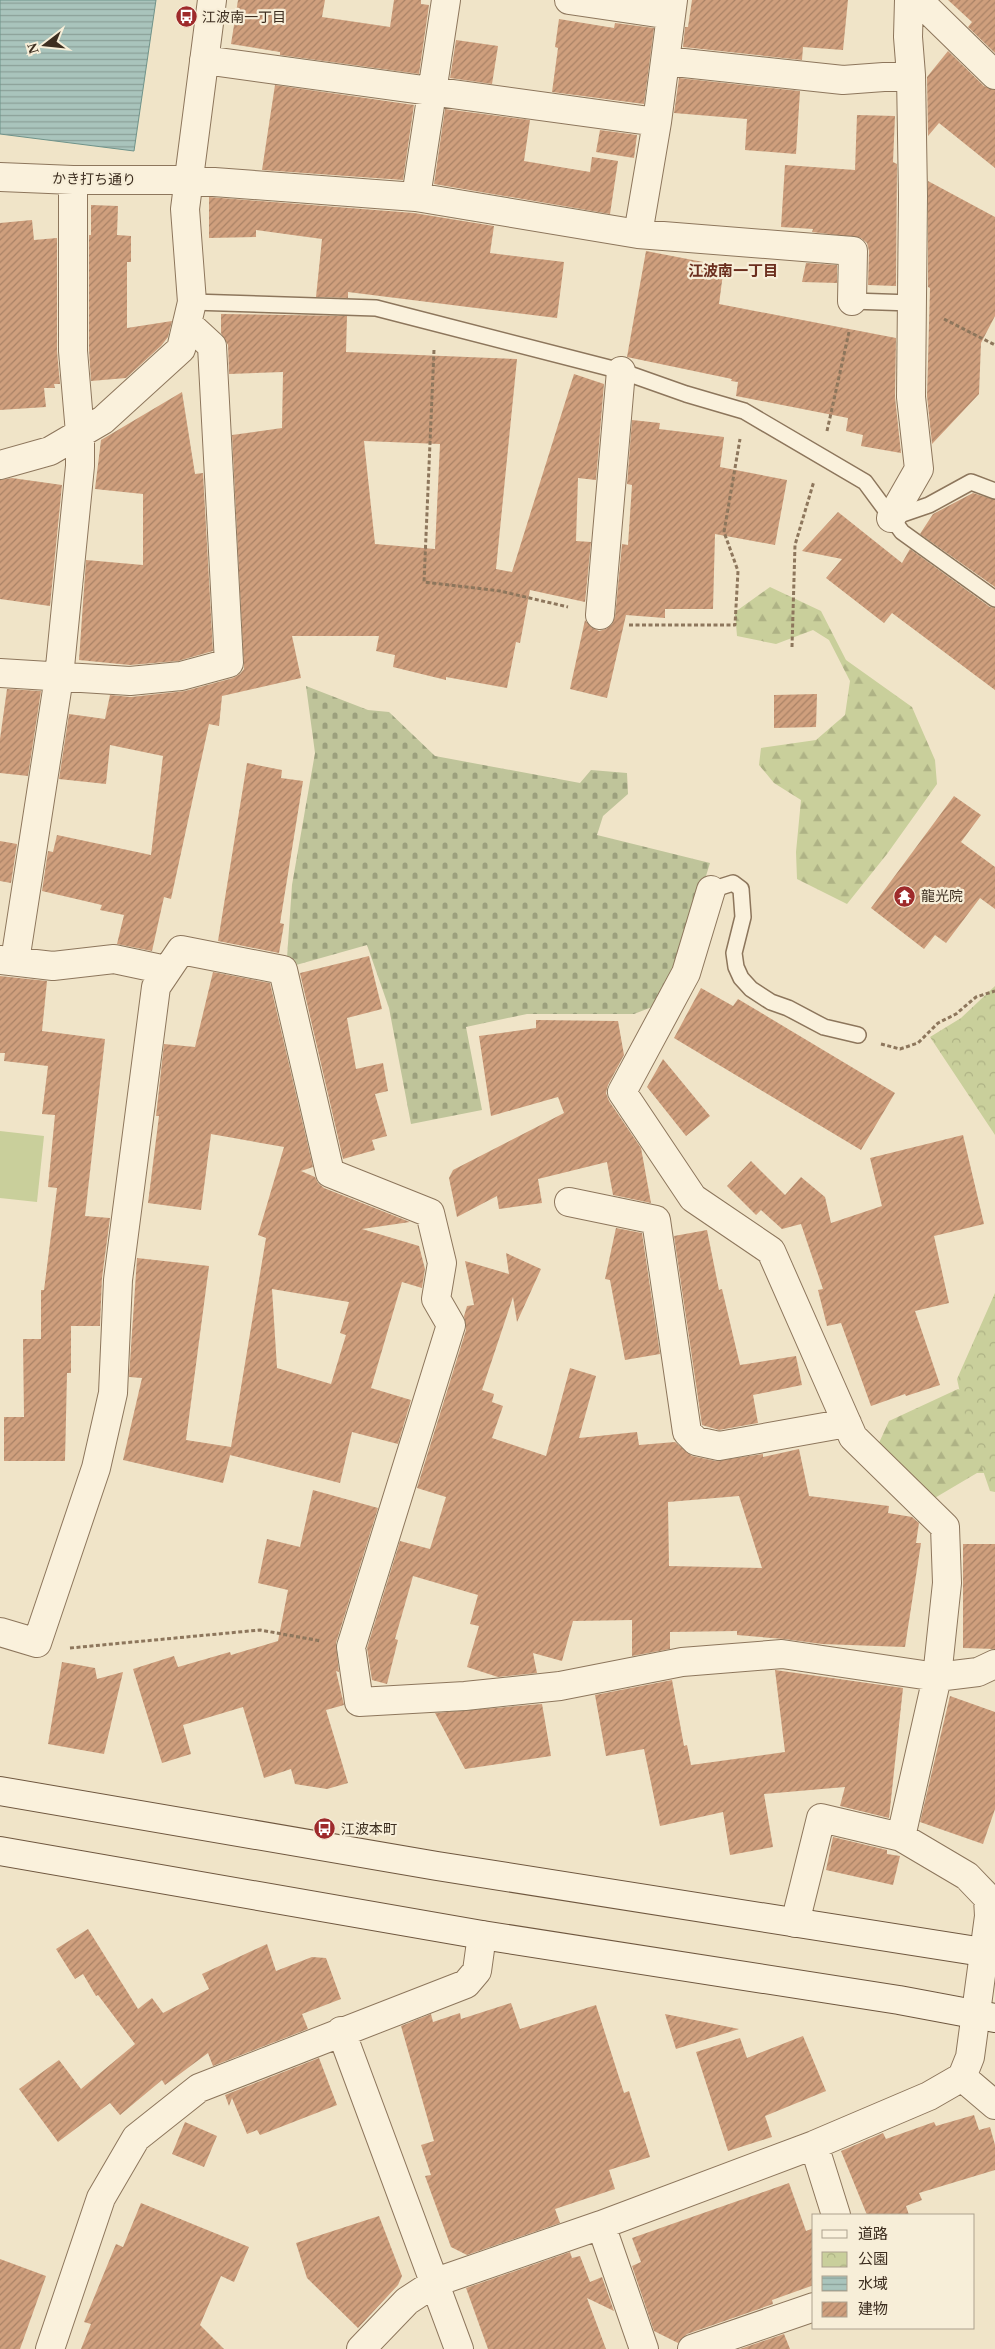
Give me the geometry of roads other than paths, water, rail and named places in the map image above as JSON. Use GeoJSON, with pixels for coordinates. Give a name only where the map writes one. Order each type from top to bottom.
{"type":"FeatureCollection","features":[{"type":"Feature","properties":{"kind":"street"},"geometry":{"type":"LineString","coordinates":[[0,465],[50,451],[103,420],[181,349],[190,312],[184,209],[212,0]]}},
{"type":"Feature","properties":{"kind":"street"},"geometry":{"type":"LineString","coordinates":[[416,197],[446,0]]}},
{"type":"Feature","properties":{"kind":"street"},"geometry":{"type":"LineString","coordinates":[[569,0],[672,7],[657,122],[638,234]]}},
{"type":"Feature","properties":{"kind":"street"},"geometry":{"type":"LineString","coordinates":[[891,518],[919,469],[911,397],[911,75],[908,37],[909,0]]}},
{"type":"Feature","properties":{"kind":"street"},"geometry":{"type":"LineString","coordinates":[[918,0],[995,75]]}},
{"type":"Feature","properties":{"kind":"street"},"geometry":{"type":"LineString","coordinates":[[204,60],[657,122]]}},
{"type":"Feature","properties":{"kind":"street"},"geometry":{"type":"LineString","coordinates":[[665,61],[843,80],[911,75]]}},
{"type":"Feature","properties":{"kind":"street","name":"かき打ち通り"},"geometry":{"type":"LineString","coordinates":[[0,177],[73,180],[187,180],[416,197],[638,234],[853,251],[852,302]]}},
{"type":"Feature","properties":{"kind":"street"},"geometry":{"type":"LineString","coordinates":[[73,180],[73,351],[80,433],[80,466],[59,677],[7,960],[53,966],[114,959],[166,970]]}},
{"type":"Feature","properties":{"kind":"street"},"geometry":{"type":"LineString","coordinates":[[0,673],[130,681],[172,677],[229,663],[212,346],[190,312]]}},
{"type":"Feature","properties":{"kind":"street"},"geometry":{"type":"LineString","coordinates":[[600,615],[622,371]]}},
{"type":"Feature","properties":{"kind":"street"},"geometry":{"type":"LineString","coordinates":[[711,890],[686,973],[622,1092],[693,1198],[770,1251],[854,1438],[945,1527],[948,1583],[936,1677],[901,1836]]}},
{"type":"Feature","properties":{"kind":"street"},"geometry":{"type":"LineString","coordinates":[[0,1632],[37,1643],[96,1468],[113,1393],[118,1280],[156,986],[181,950],[282,970],[330,1173],[430,1213],[442,1263],[436,1299],[451,1325],[352,1647],[359,1702],[465,1696],[550,1687],[682,1662],[782,1654],[936,1677],[978,1672],[995,1664]]}},
{"type":"Feature","properties":{"kind":"street"},"geometry":{"type":"LineString","coordinates":[[569,1202],[656,1220],[687,1432],[696,1441],[719,1446],[847,1423]]}},
{"type":"Feature","properties":{"kind":"street"},"geometry":{"type":"LineString","coordinates":[[0,1791],[437,1866],[990,1954]]}},
{"type":"Feature","properties":{"kind":"street"},"geometry":{"type":"LineString","coordinates":[[361,2349],[407,2301],[436,2282],[601,2224],[814,2145],[929,2096],[962,2077],[985,2017],[990,1954],[988,1898],[967,1876],[901,1836],[821,1818],[795,1923]]}},
{"type":"Feature","properties":{"kind":"street"},"geometry":{"type":"LineString","coordinates":[[0,1851],[482,1935],[899,2000],[985,2017]]}},
{"type":"Feature","properties":{"kind":"street"},"geometry":{"type":"LineString","coordinates":[[50,2349],[101,2198],[136,2138],[199,2088],[341,2031],[466,1984],[477,1971],[482,1935]]}},
{"type":"Feature","properties":{"kind":"street"},"geometry":{"type":"LineString","coordinates":[[341,2031],[436,2282],[459,2349]]}},
{"type":"Feature","properties":{"kind":"street"},"geometry":{"type":"LineString","coordinates":[[962,2077],[995,2105]]}},
{"type":"Feature","properties":{"kind":"street"},"geometry":{"type":"LineString","coordinates":[[814,2145],[836,2214]]}},
{"type":"Feature","properties":{"kind":"street"},"geometry":{"type":"LineString","coordinates":[[601,2224],[644,2349]]}},
{"type":"Feature","properties":{"kind":"street"},"geometry":{"type":"LineString","coordinates":[[692,2349],[812,2308]]}},
{"type":"Feature","properties":{"kind":"lane"},"geometry":{"type":"LineString","coordinates":[[852,302],[912,303]]}},
{"type":"Feature","properties":{"kind":"lane"},"geometry":{"type":"LineString","coordinates":[[190,312],[376,308],[622,371],[686,394],[744,411],[865,482],[902,532],[995,599]]}},
{"type":"Feature","properties":{"kind":"lane"},"geometry":{"type":"LineString","coordinates":[[891,518],[929,505],[971,482],[995,491]]}},
{"type":"Feature","properties":{"kind":"lane"},"geometry":{"type":"LineString","coordinates":[[711,890],[734,883],[741,888],[743,917],[734,953],[736,967],[741,978],[751,989],[771,1002],[788,1008],[824,1027],[858,1035]]}},
{"type":"Feature","properties":{"kind":"water"},"geometry":{"type":"Polygon","coordinates":[[[0,0],[156,0],[134,151],[0,134],[0,0]]]}},
{"type":"Feature","properties":{"kind":"place","name":"江波南一丁目"},"geometry":{"type":"Point","coordinates":[186,17]}},
{"type":"Feature","properties":{"kind":"place","name":"龍光院"},"geometry":{"type":"Point","coordinates":[905,896]}},
{"type":"Feature","properties":{"kind":"place","name":"江波本町"},"geometry":{"type":"Point","coordinates":[325,1829]}},
{"type":"Feature","properties":{"kind":"district","name":"江波南一丁目"},"geometry":{"type":"Point","coordinates":[733,271]}}]}
